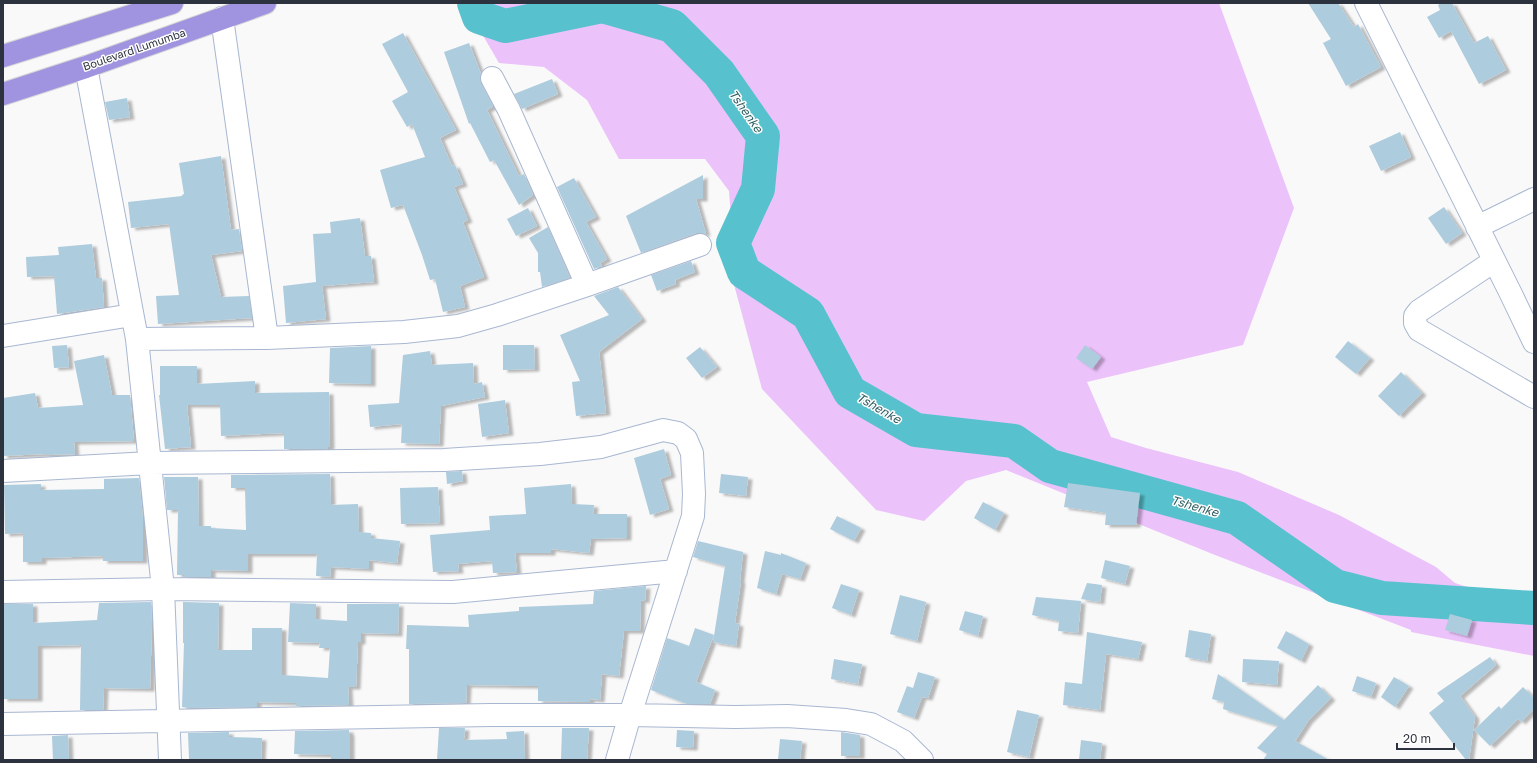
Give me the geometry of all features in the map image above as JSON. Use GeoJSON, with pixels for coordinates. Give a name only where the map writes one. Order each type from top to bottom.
{"type":"FeatureCollection","features":[{"type":"Feature","properties":{"kind":"highway"},"geometry":{"type":"LineString","coordinates":[[3,56],[172,3]]}},
{"type":"Feature","properties":{"kind":"highway","name":"Boulevard Lumumba"},"geometry":{"type":"LineString","coordinates":[[3,94],[265,3]]}},
{"type":"Feature","properties":{"kind":"street"},"geometry":{"type":"LineString","coordinates":[[1366,3],[1534,342]]}},
{"type":"Feature","properties":{"kind":"street"},"geometry":{"type":"LineString","coordinates":[[222,18],[267,338]]}},
{"type":"Feature","properties":{"kind":"street"},"geometry":{"type":"LineString","coordinates":[[86,66],[137,339],[163,589],[170,760]]}},
{"type":"Feature","properties":{"kind":"street"},"geometry":{"type":"LineString","coordinates":[[492,78],[509,110],[587,285]]}},
{"type":"Feature","properties":{"kind":"street"},"geometry":{"type":"LineString","coordinates":[[1477,227],[1534,199]]}},
{"type":"Feature","properties":{"kind":"street"},"geometry":{"type":"LineString","coordinates":[[137,339],[267,338],[404,332],[458,326],[497,315],[587,285],[700,245]]}},
{"type":"Feature","properties":{"kind":"street"},"geometry":{"type":"LineString","coordinates":[[1494,261],[1419,311],[1414,323],[1419,330],[1534,397]]}},
{"type":"Feature","properties":{"kind":"street"},"geometry":{"type":"LineString","coordinates":[[3,336],[132,315]]}},
{"type":"Feature","properties":{"kind":"street"},"geometry":{"type":"LineString","coordinates":[[3,471],[150,462],[458,459],[540,454],[601,447],[663,430],[678,433],[686,439],[692,453],[694,494],[693,516],[617,760]]}},
{"type":"Feature","properties":{"kind":"street"},"geometry":{"type":"LineString","coordinates":[[3,592],[163,589],[453,592],[676,571]]}},
{"type":"Feature","properties":{"kind":"street"},"geometry":{"type":"LineString","coordinates":[[3,724],[490,715],[787,716],[846,720],[870,724],[903,741],[922,760]]}},
{"type":"Feature","properties":{"kind":"shaded area"},"geometry":{"type":"Polygon","coordinates":[[[464,3],[1219,3],[1294,208],[1243,345],[1087,382],[1111,437],[1146,448],[1238,472],[1339,515],[1436,567],[1455,583],[1480,591],[1534,603],[1534,656],[1411,632],[1411,630],[1215,555],[1006,470],[966,481],[924,521],[876,510],[762,389],[732,277],[732,231],[729,191],[705,159],[619,159],[587,100],[544,67],[499,63],[464,3]]]}},
{"type":"Feature","properties":{"kind":"building"},"geometry":{"type":"Polygon","coordinates":[[[1308,3],[1338,3],[1354,27],[1358,24],[1381,67],[1346,86],[1323,43],[1331,39],[1308,3]]]}},
{"type":"Feature","properties":{"kind":"building"},"geometry":{"type":"Polygon","coordinates":[[[1441,3],[1452,3],[1474,43],[1488,36],[1506,70],[1479,84],[1451,31],[1439,38],[1427,17],[1440,10],[1438,5],[1441,3]]]}},
{"type":"Feature","properties":{"kind":"building"},"geometry":{"type":"Polygon","coordinates":[[[403,33],[456,130],[440,138],[452,166],[455,165],[463,184],[454,187],[468,220],[463,222],[484,277],[460,286],[465,307],[443,312],[435,279],[430,280],[403,205],[391,208],[380,170],[425,157],[412,124],[407,127],[392,101],[408,92],[382,44],[403,33]]]}},
{"type":"Feature","properties":{"kind":"building"},"geometry":{"type":"Polygon","coordinates":[[[469,43],[481,74],[481,84],[493,106],[487,110],[519,176],[524,174],[533,195],[519,205],[494,160],[490,162],[470,123],[469,124],[444,52],[469,43]]]}},
{"type":"Feature","properties":{"kind":"building"},"geometry":{"type":"Polygon","coordinates":[[[552,79],[558,94],[522,109],[514,94],[552,79]]]}},
{"type":"Feature","properties":{"kind":"building"},"geometry":{"type":"Polygon","coordinates":[[[127,98],[130,117],[109,120],[105,102],[127,98]]]}},
{"type":"Feature","properties":{"kind":"building"},"geometry":{"type":"Polygon","coordinates":[[[1400,132],[1411,157],[1381,171],[1369,146],[1400,132]]]}},
{"type":"Feature","properties":{"kind":"building"},"geometry":{"type":"Polygon","coordinates":[[[221,156],[231,230],[239,229],[242,251],[211,255],[221,297],[249,296],[252,318],[158,324],[156,296],[179,295],[169,224],[131,228],[128,202],[182,196],[184,194],[179,163],[221,156]]]}},
{"type":"Feature","properties":{"kind":"building"},"geometry":{"type":"Polygon","coordinates":[[[703,175],[703,199],[696,199],[706,234],[696,233],[641,253],[626,216],[703,175]]]}},
{"type":"Feature","properties":{"kind":"building"},"geometry":{"type":"Polygon","coordinates":[[[574,178],[596,217],[586,222],[607,259],[600,263],[602,266],[594,269],[557,187],[574,178]]]}},
{"type":"Feature","properties":{"kind":"building"},"geometry":{"type":"Polygon","coordinates":[[[1444,207],[1462,233],[1446,244],[1428,218],[1444,207]]]}},
{"type":"Feature","properties":{"kind":"building"},"geometry":{"type":"Polygon","coordinates":[[[528,208],[537,226],[516,236],[507,219],[528,208]]]}},
{"type":"Feature","properties":{"kind":"building"},"geometry":{"type":"Polygon","coordinates":[[[360,218],[365,256],[371,256],[374,282],[322,286],[326,319],[286,323],[283,286],[316,282],[313,234],[331,233],[330,222],[360,218]]]}},
{"type":"Feature","properties":{"kind":"building"},"geometry":{"type":"Polygon","coordinates":[[[548,227],[570,278],[542,287],[540,272],[538,272],[538,253],[529,238],[548,227]]]}},
{"type":"Feature","properties":{"kind":"building"},"geometry":{"type":"Polygon","coordinates":[[[92,244],[96,278],[102,278],[104,307],[57,314],[54,276],[27,277],[26,257],[59,255],[58,247],[92,244]]]}},
{"type":"Feature","properties":{"kind":"building"},"geometry":{"type":"Polygon","coordinates":[[[691,261],[695,272],[675,280],[676,284],[657,291],[651,275],[691,261]]]}},
{"type":"Feature","properties":{"kind":"building"},"geometry":{"type":"Polygon","coordinates":[[[618,287],[642,319],[599,352],[606,413],[576,416],[572,382],[580,381],[560,335],[609,315],[594,296],[618,287]]]}},
{"type":"Feature","properties":{"kind":"building"},"geometry":{"type":"Polygon","coordinates":[[[1348,341],[1370,358],[1356,374],[1335,357],[1348,341]]]}},
{"type":"Feature","properties":{"kind":"building"},"geometry":{"type":"Polygon","coordinates":[[[67,345],[69,367],[54,368],[52,346],[67,345]]]}},
{"type":"Feature","properties":{"kind":"building"},"geometry":{"type":"Polygon","coordinates":[[[503,345],[534,345],[535,369],[503,370],[503,345]]]}},
{"type":"Feature","properties":{"kind":"building"},"geometry":{"type":"Polygon","coordinates":[[[1085,345],[1101,357],[1092,369],[1076,358],[1085,345]]]}},
{"type":"Feature","properties":{"kind":"building"},"geometry":{"type":"Polygon","coordinates":[[[371,346],[371,384],[329,383],[330,348],[371,346]]]}},
{"type":"Feature","properties":{"kind":"building"},"geometry":{"type":"Polygon","coordinates":[[[700,347],[717,367],[702,378],[686,358],[700,347]]]}},
{"type":"Feature","properties":{"kind":"building"},"geometry":{"type":"Polygon","coordinates":[[[430,351],[432,365],[473,363],[474,384],[482,382],[485,397],[441,406],[439,444],[401,443],[402,424],[370,427],[368,405],[399,403],[403,355],[430,351]]]}},
{"type":"Feature","properties":{"kind":"building"},"geometry":{"type":"Polygon","coordinates":[[[104,355],[112,395],[130,395],[134,441],[74,442],[75,454],[3,456],[3,398],[35,393],[38,408],[83,405],[74,361],[104,355]]]}},
{"type":"Feature","properties":{"kind":"building"},"geometry":{"type":"Polygon","coordinates":[[[160,366],[197,366],[197,384],[255,381],[255,393],[329,392],[330,447],[328,447],[328,449],[284,449],[284,433],[221,436],[220,405],[187,405],[191,447],[165,449],[159,395],[160,366]]]}},
{"type":"Feature","properties":{"kind":"building"},"geometry":{"type":"Polygon","coordinates":[[[1401,372],[1422,393],[1399,416],[1378,396],[1401,372]]]}},
{"type":"Feature","properties":{"kind":"building"},"geometry":{"type":"Polygon","coordinates":[[[505,400],[509,433],[482,437],[478,404],[505,400]]]}},
{"type":"Feature","properties":{"kind":"building"},"geometry":{"type":"Polygon","coordinates":[[[664,449],[671,475],[660,479],[669,509],[650,515],[634,458],[664,449]]]}},
{"type":"Feature","properties":{"kind":"building"},"geometry":{"type":"Polygon","coordinates":[[[462,471],[463,481],[447,484],[446,472],[462,471]]]}},
{"type":"Feature","properties":{"kind":"building"},"geometry":{"type":"Polygon","coordinates":[[[330,474],[331,505],[358,504],[359,532],[371,533],[371,538],[400,541],[397,563],[369,560],[369,569],[331,567],[330,577],[316,576],[317,554],[248,554],[248,571],[211,570],[211,577],[184,577],[184,575],[177,575],[178,510],[167,510],[164,477],[198,477],[199,526],[246,530],[245,488],[231,488],[231,475],[330,474]]]}},
{"type":"Feature","properties":{"kind":"building"},"geometry":{"type":"Polygon","coordinates":[[[721,474],[748,477],[746,496],[719,493],[721,474]]]}},
{"type":"Feature","properties":{"kind":"building"},"geometry":{"type":"Polygon","coordinates":[[[139,478],[143,519],[143,561],[103,561],[103,556],[42,558],[42,562],[23,562],[23,533],[5,534],[4,485],[41,484],[41,490],[104,489],[104,479],[139,478]]]}},
{"type":"Feature","properties":{"kind":"building"},"geometry":{"type":"Polygon","coordinates":[[[1068,483],[1140,493],[1136,525],[1105,525],[1106,513],[1064,507],[1068,483]]]}},
{"type":"Feature","properties":{"kind":"building"},"geometry":{"type":"Polygon","coordinates":[[[571,484],[572,504],[594,505],[593,514],[627,514],[627,538],[591,539],[589,553],[551,549],[551,553],[515,553],[517,572],[493,573],[492,561],[458,564],[459,571],[433,572],[430,535],[490,530],[489,516],[526,514],[524,488],[571,484]]]}},
{"type":"Feature","properties":{"kind":"building"},"geometry":{"type":"Polygon","coordinates":[[[438,487],[440,523],[401,524],[400,488],[438,487]]]}},
{"type":"Feature","properties":{"kind":"building"},"geometry":{"type":"Polygon","coordinates":[[[983,502],[1004,513],[995,530],[974,518],[983,502]]]}},
{"type":"Feature","properties":{"kind":"building"},"geometry":{"type":"Polygon","coordinates":[[[837,516],[861,528],[854,541],[830,529],[837,516]]]}},
{"type":"Feature","properties":{"kind":"building"},"geometry":{"type":"Polygon","coordinates":[[[698,541],[743,552],[741,581],[735,623],[739,624],[736,646],[713,642],[725,566],[693,557],[698,541]]]}},
{"type":"Feature","properties":{"kind":"building"},"geometry":{"type":"Polygon","coordinates":[[[765,551],[781,555],[781,553],[806,563],[800,579],[782,574],[776,594],[757,588],[765,551]]]}},
{"type":"Feature","properties":{"kind":"building"},"geometry":{"type":"Polygon","coordinates":[[[1105,560],[1130,566],[1125,584],[1101,578],[1105,560]]]}},
{"type":"Feature","properties":{"kind":"building"},"geometry":{"type":"Polygon","coordinates":[[[1087,583],[1102,585],[1100,602],[1081,599],[1087,583]]]}},
{"type":"Feature","properties":{"kind":"building"},"geometry":{"type":"Polygon","coordinates":[[[841,584],[859,590],[851,615],[832,608],[841,584]]]}},
{"type":"Feature","properties":{"kind":"building"},"geometry":{"type":"Polygon","coordinates":[[[646,586],[645,601],[641,600],[640,631],[624,631],[619,676],[602,674],[600,700],[590,699],[590,702],[538,701],[538,686],[467,685],[466,703],[409,704],[409,649],[406,649],[407,625],[469,627],[468,615],[519,611],[519,607],[593,604],[594,591],[646,586]]]}},
{"type":"Feature","properties":{"kind":"building"},"geometry":{"type":"Polygon","coordinates":[[[900,595],[926,602],[917,641],[890,634],[900,595]]]}},
{"type":"Feature","properties":{"kind":"building"},"geometry":{"type":"Polygon","coordinates":[[[1036,597],[1081,601],[1078,633],[1058,631],[1059,621],[1032,615],[1036,597]]]}},
{"type":"Feature","properties":{"kind":"building"},"geometry":{"type":"Polygon","coordinates":[[[151,602],[152,624],[150,689],[104,688],[103,710],[80,710],[81,645],[38,646],[38,699],[3,699],[3,604],[33,604],[33,623],[97,620],[99,603],[151,602]]]}},
{"type":"Feature","properties":{"kind":"building"},"geometry":{"type":"Polygon","coordinates":[[[183,602],[219,603],[218,650],[252,650],[252,628],[282,628],[282,675],[328,678],[330,648],[319,648],[320,643],[288,642],[290,603],[316,604],[316,619],[347,621],[347,604],[399,604],[398,634],[361,633],[361,642],[358,642],[356,687],[348,687],[349,705],[296,706],[296,703],[257,702],[257,707],[188,708],[182,707],[184,643],[183,602]]]}},
{"type":"Feature","properties":{"kind":"building"},"geometry":{"type":"Polygon","coordinates":[[[965,611],[983,616],[978,636],[959,630],[965,611]]]}},
{"type":"Feature","properties":{"kind":"building"},"geometry":{"type":"Polygon","coordinates":[[[1450,614],[1472,620],[1467,636],[1445,630],[1450,614]]]}},
{"type":"Feature","properties":{"kind":"building"},"geometry":{"type":"Polygon","coordinates":[[[695,628],[714,635],[696,682],[715,690],[710,704],[687,704],[651,690],[667,638],[689,646],[695,628]]]}},
{"type":"Feature","properties":{"kind":"building"},"geometry":{"type":"Polygon","coordinates":[[[1189,630],[1211,634],[1207,661],[1185,657],[1189,630]]]}},
{"type":"Feature","properties":{"kind":"building"},"geometry":{"type":"Polygon","coordinates":[[[1286,631],[1309,644],[1301,661],[1277,648],[1286,631]]]}},
{"type":"Feature","properties":{"kind":"building"},"geometry":{"type":"Polygon","coordinates":[[[1087,632],[1142,642],[1138,659],[1106,654],[1100,710],[1063,705],[1065,682],[1082,684],[1087,632]]]}},
{"type":"Feature","properties":{"kind":"building"},"geometry":{"type":"Polygon","coordinates":[[[1490,657],[1496,665],[1460,696],[1475,717],[1469,760],[1466,760],[1429,713],[1444,701],[1437,693],[1490,657]]]}},
{"type":"Feature","properties":{"kind":"building"},"geometry":{"type":"Polygon","coordinates":[[[834,659],[862,664],[858,684],[831,679],[834,659]]]}},
{"type":"Feature","properties":{"kind":"building"},"geometry":{"type":"Polygon","coordinates":[[[1243,659],[1279,661],[1277,685],[1242,682],[1243,659]]]}},
{"type":"Feature","properties":{"kind":"building"},"geometry":{"type":"Polygon","coordinates":[[[918,672],[935,677],[928,698],[922,697],[914,718],[897,712],[907,686],[913,688],[918,672]]]}},
{"type":"Feature","properties":{"kind":"building"},"geometry":{"type":"Polygon","coordinates":[[[1218,674],[1284,720],[1318,685],[1331,698],[1308,721],[1295,741],[1329,760],[1263,760],[1267,754],[1257,748],[1278,726],[1223,709],[1224,702],[1212,699],[1218,674]]]}},
{"type":"Feature","properties":{"kind":"building"},"geometry":{"type":"Polygon","coordinates":[[[1357,676],[1376,683],[1371,697],[1352,691],[1357,676]]]}},
{"type":"Feature","properties":{"kind":"building"},"geometry":{"type":"Polygon","coordinates":[[[1394,677],[1409,686],[1395,707],[1381,697],[1394,677]]]}},
{"type":"Feature","properties":{"kind":"building"},"geometry":{"type":"Polygon","coordinates":[[[1523,687],[1534,698],[1534,709],[1521,722],[1518,719],[1490,746],[1474,730],[1499,706],[1501,709],[1523,687]]]}},
{"type":"Feature","properties":{"kind":"building"},"geometry":{"type":"Polygon","coordinates":[[[1017,710],[1039,715],[1029,757],[1007,752],[1017,710]]]}},
{"type":"Feature","properties":{"kind":"building"},"geometry":{"type":"Polygon","coordinates":[[[439,728],[465,728],[464,740],[507,739],[506,732],[524,731],[525,759],[437,760],[439,728]]]}},
{"type":"Feature","properties":{"kind":"building"},"geometry":{"type":"Polygon","coordinates":[[[562,728],[589,728],[587,760],[561,760],[562,728]]]}},
{"type":"Feature","properties":{"kind":"building"},"geometry":{"type":"Polygon","coordinates":[[[349,730],[350,760],[331,760],[331,755],[294,754],[295,731],[349,730]]]}},
{"type":"Feature","properties":{"kind":"building"},"geometry":{"type":"Polygon","coordinates":[[[677,730],[694,731],[693,748],[676,747],[677,730]]]}},
{"type":"Feature","properties":{"kind":"building"},"geometry":{"type":"Polygon","coordinates":[[[229,732],[229,737],[262,738],[261,760],[189,759],[188,733],[229,732]]]}},
{"type":"Feature","properties":{"kind":"building"},"geometry":{"type":"Polygon","coordinates":[[[841,732],[860,735],[860,756],[841,756],[841,732]]]}},
{"type":"Feature","properties":{"kind":"building"},"geometry":{"type":"Polygon","coordinates":[[[68,735],[69,760],[53,760],[52,736],[68,735]]]}},
{"type":"Feature","properties":{"kind":"building"},"geometry":{"type":"Polygon","coordinates":[[[780,739],[802,741],[800,760],[778,760],[780,739]]]}},
{"type":"Feature","properties":{"kind":"building"},"geometry":{"type":"Polygon","coordinates":[[[1081,740],[1102,743],[1100,760],[1079,760],[1081,740]]]}},
{"type":"Feature","properties":{"kind":"waterway","name":"Tshenke"},"geometry":{"type":"LineString","coordinates":[[474,3],[479,17],[505,26],[602,6],[672,26],[719,73],[763,136],[758,189],[733,243],[744,272],[808,314],[850,392],[916,430],[1014,441],[1050,466],[1237,518],[1335,586],[1382,598],[1534,608]]}}]}
